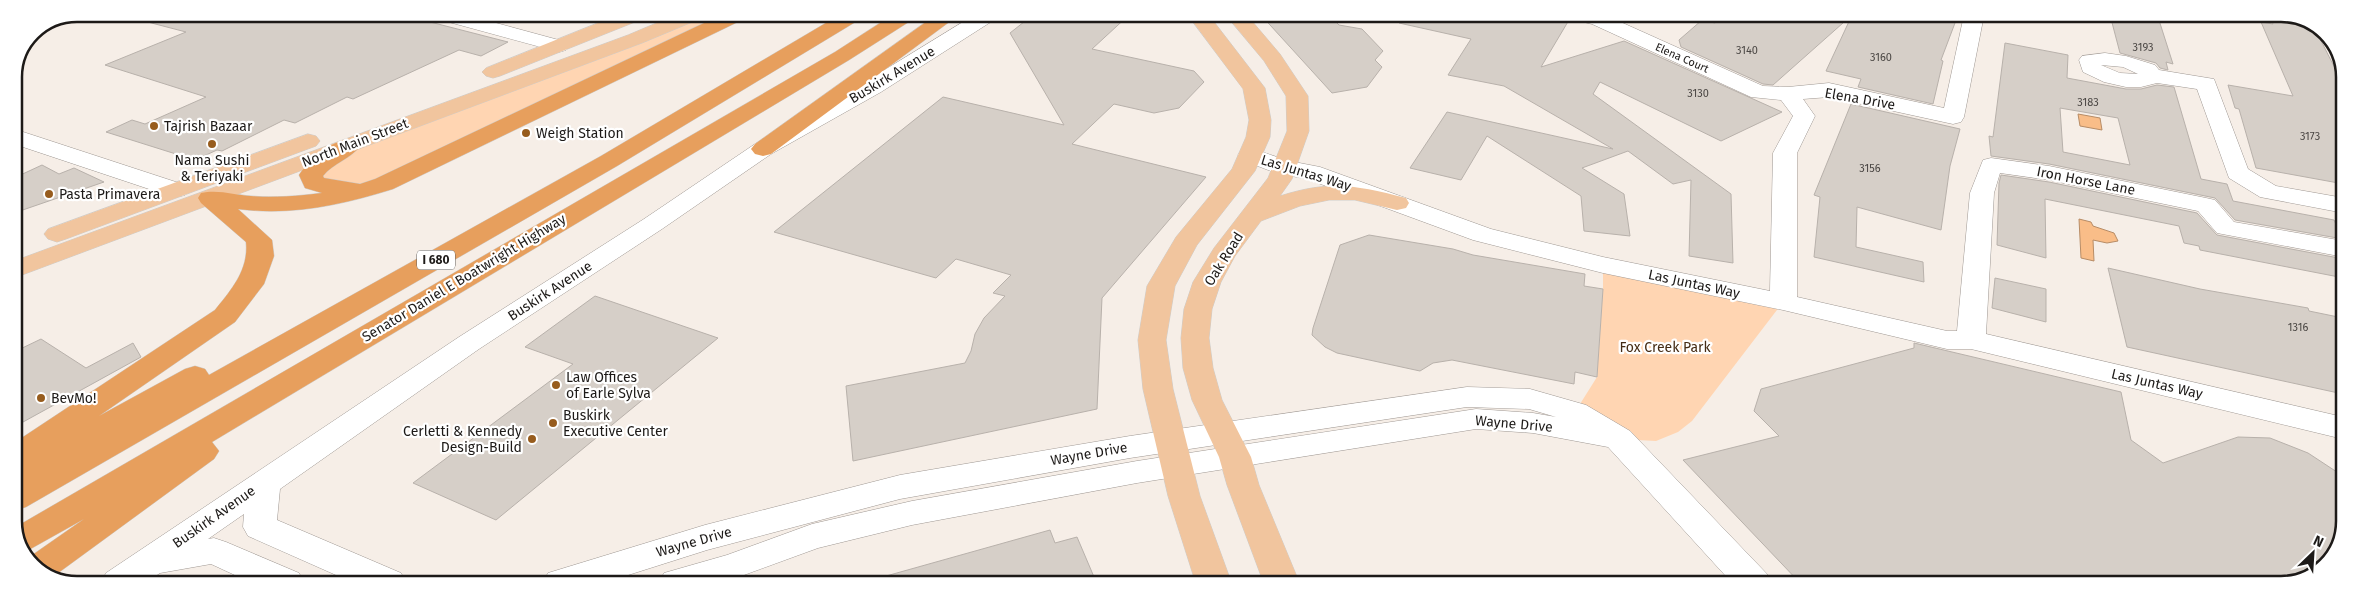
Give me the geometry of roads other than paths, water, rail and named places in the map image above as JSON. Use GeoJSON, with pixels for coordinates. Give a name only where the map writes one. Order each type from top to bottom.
{"type":"FeatureCollection","features":[{"type":"Feature","properties":{"kind":"highway"},"geometry":{"type":"LineString","coordinates":[[210,198],[264,204],[314,202],[351,195],[384,184],[722,22]]}},
{"type":"Feature","properties":{"kind":"highway","name":"I 680"},"geometry":{"type":"LineString","coordinates":[[23,471],[499,205],[814,22]]}},
{"type":"Feature","properties":{"kind":"highway","name":"I 680"},"geometry":{"type":"LineString","coordinates":[[23,495],[609,161],[842,22]]}},
{"type":"Feature","properties":{"kind":"highway","name":"Senator Daniel E Boatwright Highway"},"geometry":{"type":"LineString","coordinates":[[26,537],[842,56],[895,22]]}},
{"type":"Feature","properties":{"kind":"highway"},"geometry":{"type":"LineString","coordinates":[[764,149],[939,22]]}},
{"type":"Feature","properties":{"kind":"highway"},"geometry":{"type":"LineString","coordinates":[[348,146],[322,162],[311,175],[314,183],[328,187],[347,188],[384,184]]}},
{"type":"Feature","properties":{"kind":"highway"},"geometry":{"type":"LineString","coordinates":[[23,452],[225,316],[250,284],[261,256],[259,240],[210,198]]}},
{"type":"Feature","properties":{"kind":"highway"},"geometry":{"type":"LineString","coordinates":[[45,565],[335,355]]}},
{"type":"Feature","properties":{"kind":"main road","name":"North Main Street"},"geometry":{"type":"LineString","coordinates":[[22,247],[455,87],[618,22]]}},
{"type":"Feature","properties":{"kind":"main road","name":"North Main Street"},"geometry":{"type":"LineString","coordinates":[[22,267],[635,39],[676,22]]}},
{"type":"Feature","properties":{"kind":"main road"},"geometry":{"type":"LineString","coordinates":[[1203,22],[1254,88],[1260,120],[1258,137],[1243,171],[1185,242],[1161,286],[1152,340],[1158,389],[1184,496],[1211,576]]}},
{"type":"Feature","properties":{"kind":"main road","name":"Oak Road"},"geometry":{"type":"LineString","coordinates":[[1242,22],[1273,58],[1297,96],[1298,131],[1280,179],[1219,261],[1206,282],[1198,308],[1195,338],[1198,368],[1207,400],[1229,445],[1279,576]]}},
{"type":"Feature","properties":{"kind":"main road"},"geometry":{"type":"LineString","coordinates":[[176,190],[210,198]]}},
{"type":"Feature","properties":{"kind":"main road"},"geometry":{"type":"LineString","coordinates":[[1253,215],[1291,200],[1316,193],[1354,192],[1397,203]]}},
{"type":"Feature","properties":{"kind":"street"},"geometry":{"type":"LineString","coordinates":[[470,22],[559,46]]}},
{"type":"Feature","properties":{"kind":"street","name":"Buskirk Avenue"},"geometry":{"type":"LineString","coordinates":[[129,576],[469,343],[653,224],[764,149],[873,87],[977,22]]}},
{"type":"Feature","properties":{"kind":"street","name":"Elena Court"},"geometry":{"type":"LineString","coordinates":[[1605,22],[1760,92],[1788,94]]}},
{"type":"Feature","properties":{"kind":"street","name":"Elena Drive"},"geometry":{"type":"LineString","coordinates":[[1788,94],[1829,90],[1953,118],[1973,22]]}},
{"type":"Feature","properties":{"kind":"street"},"geometry":{"type":"LineString","coordinates":[[2150,75],[2206,84],[2237,173],[2269,192],[2335,204]]}},
{"type":"Feature","properties":{"kind":"street"},"geometry":{"type":"LineString","coordinates":[[1783,295],[1785,153],[1804,116],[1788,94]]}},
{"type":"Feature","properties":{"kind":"street"},"geometry":{"type":"LineString","coordinates":[[22,139],[176,190]]}},
{"type":"Feature","properties":{"kind":"street","name":"Las Juntas Way"},"geometry":{"type":"LineString","coordinates":[[1250,155],[1340,163],[1480,216],[1558,240],[1783,295],[1948,340],[1972,340],[2336,426]]}},
{"type":"Feature","properties":{"kind":"street","name":"Las Juntas Way"},"geometry":{"type":"LineString","coordinates":[[1288,159],[1312,172],[1482,235],[1603,265],[1783,295]]}},
{"type":"Feature","properties":{"kind":"street","name":"Iron Horse Lane"},"geometry":{"type":"LineString","coordinates":[[1972,340],[1982,193],[1991,165],[2049,173],[2206,205],[2226,228],[2335,247]]}},
{"type":"Feature","properties":{"kind":"street","name":"Wayne Drive"},"geometry":{"type":"LineString","coordinates":[[583,576],[705,538],[900,487],[1229,445],[1476,419],[1533,423],[1619,439],[1747,576]]}},
{"type":"Feature","properties":{"kind":"street","name":"Wayne Drive"},"geometry":{"type":"LineString","coordinates":[[701,576],[736,566],[812,537],[1174,453]]}},
{"type":"Feature","properties":{"kind":"street"},"geometry":{"type":"LineString","coordinates":[[264,484],[260,527],[372,576]]}},
{"type":"Feature","properties":{"kind":"street"},"geometry":{"type":"LineString","coordinates":[[151,561],[214,551],[270,576]]}},
{"type":"Feature","properties":{"kind":"place","name":"Tajrish Bazaar"},"geometry":{"type":"Point","coordinates":[154,126]}},
{"type":"Feature","properties":{"kind":"place","name":"Weigh Station"},"geometry":{"type":"Point","coordinates":[526,133]}},
{"type":"Feature","properties":{"kind":"place","name":"Nama Sushi & Teriyaki"},"geometry":{"type":"Point","coordinates":[212,144]}},
{"type":"Feature","properties":{"kind":"place","name":"Pasta Primavera"},"geometry":{"type":"Point","coordinates":[49,194]}},
{"type":"Feature","properties":{"kind":"place","name":"Law Offices of Earle Sylva"},"geometry":{"type":"Point","coordinates":[556,385]}},
{"type":"Feature","properties":{"kind":"place","name":"BevMo!"},"geometry":{"type":"Point","coordinates":[41,398]}},
{"type":"Feature","properties":{"kind":"place","name":"Buskirk Executive Center"},"geometry":{"type":"Point","coordinates":[553,423]}},
{"type":"Feature","properties":{"kind":"place","name":"Cerletti & Kennedy Design-Build"},"geometry":{"type":"Point","coordinates":[532,439]}},
{"type":"Feature","properties":{"kind":"park label","name":"Fox Creek Park"},"geometry":{"type":"Point","coordinates":[1665,347]}}]}
